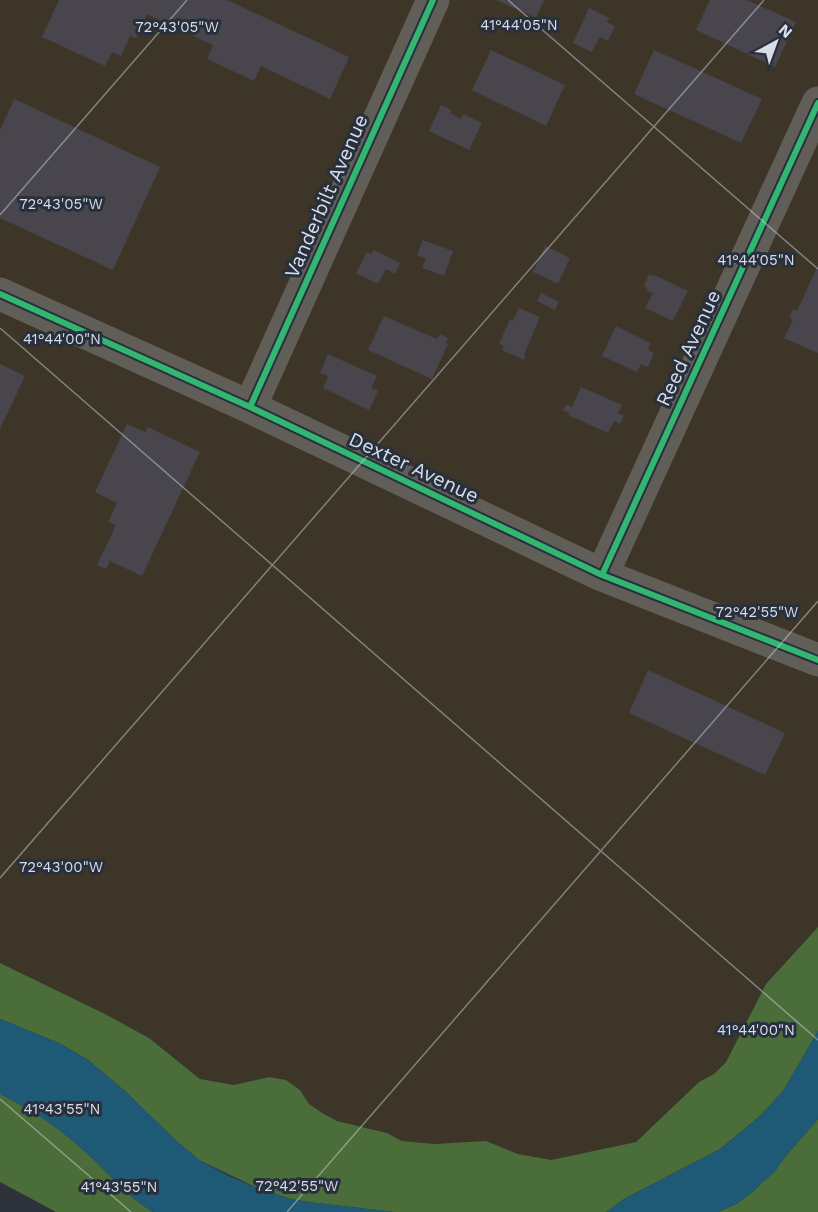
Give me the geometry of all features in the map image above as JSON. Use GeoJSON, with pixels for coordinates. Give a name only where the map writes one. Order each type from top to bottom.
{"type":"FeatureCollection","features":[{"type":"Feature","properties":{"kind":"street","name":"Vanderbilt Avenue"},"geometry":{"type":"LineString","coordinates":[[250,406],[433,0]]}},
{"type":"Feature","properties":{"kind":"street","name":"Reed Avenue"},"geometry":{"type":"LineString","coordinates":[[602,574],[818,103]]}},
{"type":"Feature","properties":{"kind":"street","name":"Dexter Avenue"},"geometry":{"type":"LineString","coordinates":[[0,294],[250,406],[602,574],[818,660]]}},
{"type":"Feature","properties":{"kind":"shaded area"},"geometry":{"type":"Polygon","coordinates":[[[0,0],[818,0],[818,927],[766,984],[726,1062],[714,1074],[699,1082],[636,1142],[551,1160],[518,1154],[486,1141],[435,1144],[402,1141],[387,1133],[337,1121],[309,1104],[300,1090],[269,1077],[234,1085],[200,1079],[149,1038],[0,963],[0,0]]]}},
{"type":"Feature","properties":{"kind":"green space"},"geometry":{"type":"Polygon","coordinates":[[[818,927],[818,1031],[783,1091],[760,1116],[720,1149],[624,1199],[606,1212],[394,1212],[308,1202],[259,1189],[199,1160],[88,1060],[59,1043],[0,1019],[0,963],[149,1038],[200,1079],[234,1085],[269,1077],[286,1080],[300,1090],[309,1104],[337,1121],[387,1133],[402,1141],[435,1144],[486,1141],[518,1154],[551,1160],[636,1142],[699,1082],[714,1074],[726,1062],[766,984],[818,927]]]}},
{"type":"Feature","properties":{"kind":"green space"},"geometry":{"type":"Polygon","coordinates":[[[0,1094],[59,1130],[81,1147],[127,1193],[153,1212],[56,1212],[0,1182],[0,1094]]]}},
{"type":"Feature","properties":{"kind":"green space"},"geometry":{"type":"Polygon","coordinates":[[[818,1119],[818,1212],[718,1212],[736,1204],[750,1194],[775,1171],[818,1119]]]}},
{"type":"Feature","properties":{"kind":"water"},"geometry":{"type":"Polygon","coordinates":[[[0,1019],[59,1043],[88,1060],[199,1160],[229,1176],[291,1199],[394,1212],[153,1212],[127,1193],[81,1147],[59,1130],[0,1094],[0,1019]]]}},
{"type":"Feature","properties":{"kind":"water"},"geometry":{"type":"Polygon","coordinates":[[[818,1031],[818,1119],[775,1171],[750,1194],[736,1204],[718,1212],[606,1212],[624,1199],[720,1149],[760,1116],[783,1091],[818,1031]]]}},
{"type":"Feature","properties":{"kind":"building"},"geometry":{"type":"Polygon","coordinates":[[[59,0],[227,0],[349,57],[330,99],[261,66],[254,81],[207,59],[213,45],[147,14],[136,38],[130,36],[121,56],[112,52],[105,66],[42,37],[59,0]]]}},
{"type":"Feature","properties":{"kind":"building"},"geometry":{"type":"Polygon","coordinates":[[[496,0],[544,0],[536,18],[496,0]]]}},
{"type":"Feature","properties":{"kind":"building"},"geometry":{"type":"Polygon","coordinates":[[[710,0],[747,0],[796,22],[775,67],[696,30],[710,0]]]}},
{"type":"Feature","properties":{"kind":"building"},"geometry":{"type":"Polygon","coordinates":[[[589,8],[609,18],[607,22],[615,26],[608,41],[600,37],[592,52],[573,43],[589,8]]]}},
{"type":"Feature","properties":{"kind":"building"},"geometry":{"type":"Polygon","coordinates":[[[491,50],[565,85],[546,126],[472,90],[491,50]]]}},
{"type":"Feature","properties":{"kind":"building"},"geometry":{"type":"Polygon","coordinates":[[[654,50],[762,99],[741,143],[634,94],[654,50]]]}},
{"type":"Feature","properties":{"kind":"building"},"geometry":{"type":"Polygon","coordinates":[[[14,99],[160,167],[113,270],[0,218],[0,130],[14,99]]]}},
{"type":"Feature","properties":{"kind":"building"},"geometry":{"type":"Polygon","coordinates":[[[441,105],[452,110],[450,113],[461,119],[463,114],[482,123],[469,150],[429,131],[441,105]]]}},
{"type":"Feature","properties":{"kind":"building"},"geometry":{"type":"Polygon","coordinates":[[[423,240],[453,251],[444,276],[422,268],[426,259],[417,255],[423,240]]]}},
{"type":"Feature","properties":{"kind":"building"},"geometry":{"type":"Polygon","coordinates":[[[545,246],[570,258],[558,284],[533,272],[545,246]]]}},
{"type":"Feature","properties":{"kind":"building"},"geometry":{"type":"Polygon","coordinates":[[[374,250],[400,263],[395,274],[386,269],[378,284],[356,273],[367,252],[371,254],[374,250]]]}},
{"type":"Feature","properties":{"kind":"building"},"geometry":{"type":"Polygon","coordinates":[[[818,265],[818,353],[784,338],[793,320],[789,317],[793,309],[797,311],[818,265]]]}},
{"type":"Feature","properties":{"kind":"building"},"geometry":{"type":"Polygon","coordinates":[[[649,274],[688,291],[673,321],[645,308],[653,293],[646,290],[644,286],[649,274]]]}},
{"type":"Feature","properties":{"kind":"building"},"geometry":{"type":"Polygon","coordinates":[[[541,293],[559,302],[555,310],[537,301],[541,293]]]}},
{"type":"Feature","properties":{"kind":"building"},"geometry":{"type":"Polygon","coordinates":[[[519,308],[540,317],[524,360],[502,350],[504,346],[499,344],[510,319],[513,321],[519,308]]]}},
{"type":"Feature","properties":{"kind":"building"},"geometry":{"type":"Polygon","coordinates":[[[384,316],[437,339],[440,334],[448,338],[445,343],[448,344],[432,379],[368,350],[384,316]]]}},
{"type":"Feature","properties":{"kind":"building"},"geometry":{"type":"Polygon","coordinates":[[[616,326],[651,343],[648,350],[654,353],[648,367],[641,364],[637,372],[602,356],[616,326]]]}},
{"type":"Feature","properties":{"kind":"building"},"geometry":{"type":"Polygon","coordinates":[[[328,354],[377,376],[371,388],[378,391],[369,410],[323,388],[328,376],[320,373],[328,354]]]}},
{"type":"Feature","properties":{"kind":"building"},"geometry":{"type":"Polygon","coordinates":[[[0,364],[25,376],[0,429],[0,364]]]}},
{"type":"Feature","properties":{"kind":"building"},"geometry":{"type":"Polygon","coordinates":[[[581,387],[622,405],[618,413],[624,416],[620,424],[614,421],[608,433],[568,415],[569,413],[563,410],[566,404],[572,407],[581,387]]]}},
{"type":"Feature","properties":{"kind":"building"},"geometry":{"type":"Polygon","coordinates":[[[127,424],[145,432],[148,427],[200,452],[142,576],[110,561],[106,569],[97,565],[116,525],[108,522],[117,503],[95,492],[127,424]]]}},
{"type":"Feature","properties":{"kind":"building"},"geometry":{"type":"Polygon","coordinates":[[[648,670],[785,733],[765,775],[629,713],[648,670]]]}},
{"type":"Feature","properties":{"kind":"cycle path"},"geometry":{"type":"LineString","coordinates":[[250,407],[433,0]]}},
{"type":"Feature","properties":{"kind":"cycle path"},"geometry":{"type":"LineString","coordinates":[[602,575],[818,103]]}},
{"type":"Feature","properties":{"kind":"cycle path"},"geometry":{"type":"LineString","coordinates":[[0,294],[250,407],[602,575],[818,660]]}}]}
